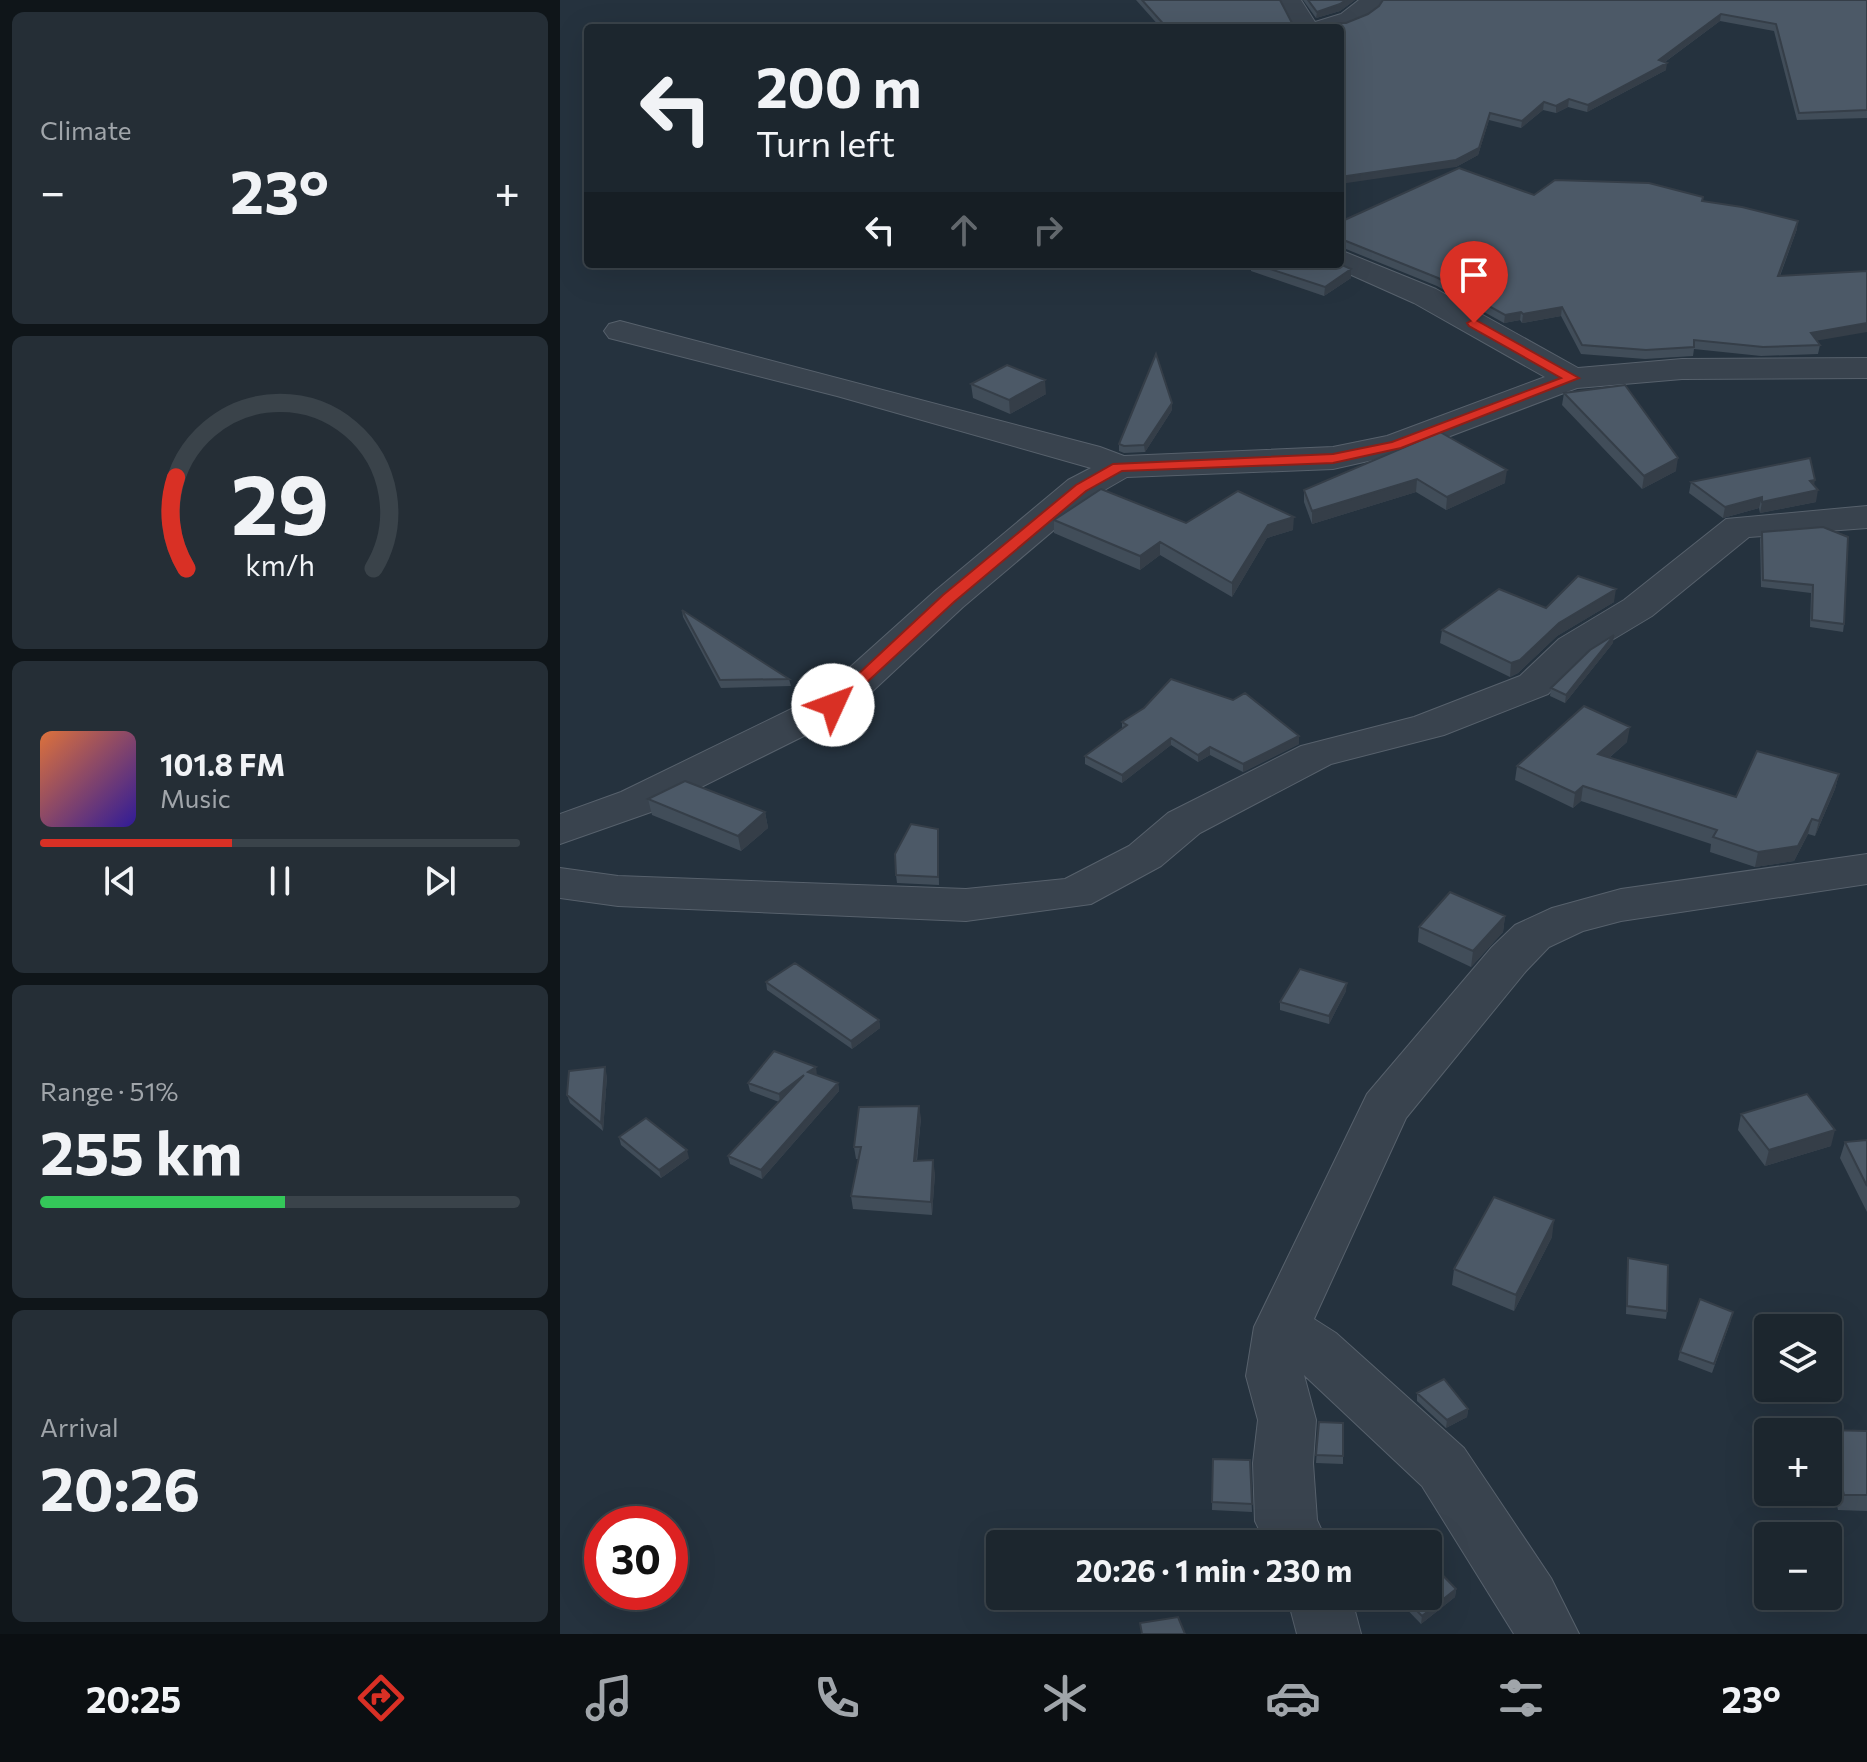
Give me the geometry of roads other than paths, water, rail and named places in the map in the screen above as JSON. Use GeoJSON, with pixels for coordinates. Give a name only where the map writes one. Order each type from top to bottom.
{"type":"FeatureCollection","features":[{"type":"Feature","properties":{"kind":"street"},"geometry":{"type":"LineString","coordinates":[[1289,0],[1304,24]]}},
{"type":"Feature","properties":{"kind":"street"},"geometry":{"type":"LineString","coordinates":[[1334,24],[1350,19],[1374,0]]}},
{"type":"Feature","properties":{"kind":"street"},"geometry":{"type":"LineString","coordinates":[[1344,261],[1425,296],[1572,378]]}},
{"type":"Feature","properties":{"kind":"street"},"geometry":{"type":"LineString","coordinates":[[620,331],[1088,454],[1119,467],[1333,458],[1396,445],[1572,378],[1682,369],[1867,368]]}},
{"type":"Feature","properties":{"kind":"street"},"geometry":{"type":"LineString","coordinates":[[560,830],[636,802],[833,705],[949,599],[1081,488],[1119,467]]}},
{"type":"Feature","properties":{"kind":"street"},"geometry":{"type":"LineString","coordinates":[[560,883],[618,891],[966,905],[1075,893],[1145,856],[1184,823],[1316,755],[1429,726],[1534,685],[1573,647],[1638,608],[1739,527],[1867,517]]}},
{"type":"Feature","properties":{"kind":"street"},"geometry":{"type":"LineString","coordinates":[[1290,1530],[1286,1521],[1283,1463],[1287,1420],[1275,1376],[1282,1327],[1385,1108],[1532,936],[1568,919],[1621,905],[1867,869]]}},
{"type":"Feature","properties":{"kind":"street"},"geometry":{"type":"LineString","coordinates":[[1282,1327],[1344,1374],[1443,1467],[1529,1599],[1547,1634]]}},
{"type":"Feature","properties":{"kind":"street"},"geometry":{"type":"LineString","coordinates":[[1323,1610],[1329,1634]]}}]}
